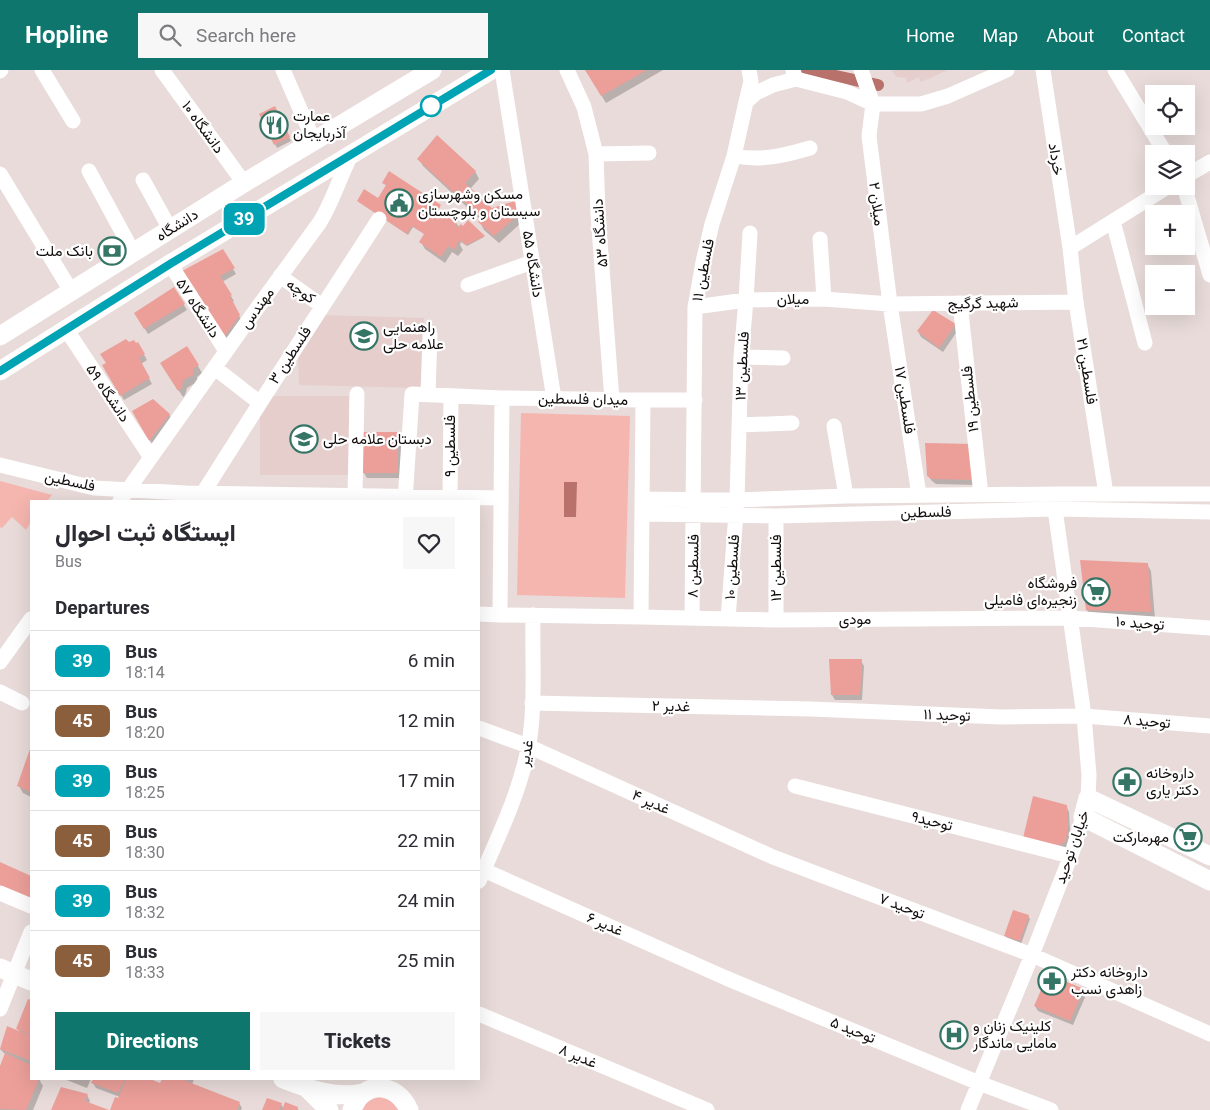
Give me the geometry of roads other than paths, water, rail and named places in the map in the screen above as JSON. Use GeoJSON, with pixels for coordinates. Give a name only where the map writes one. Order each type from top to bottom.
{"type":"FeatureCollection","features":[{"type":"Feature","properties":{"kind":"main road","name":"دانشگاه"},"geometry":{"type":"LineString","coordinates":[[0,336],[244,183],[432,70]]}},
{"type":"Feature","properties":{"kind":"main road","name":"دانشگاه"},"geometry":{"type":"LineString","coordinates":[[0,371],[170,264],[491,70]]}},
{"type":"Feature","properties":{"kind":"main road","name":"خیابان توحید"},"geometry":{"type":"LineString","coordinates":[[1083,818],[1088,798]]}},
{"type":"Feature","properties":{"kind":"main road"},"geometry":{"type":"LineString","coordinates":[[1088,798],[1210,856]]}},
{"type":"Feature","properties":{"kind":"main road"},"geometry":{"type":"LineString","coordinates":[[1083,818],[1210,881]]}},
{"type":"Feature","properties":{"kind":"main road"},"geometry":{"type":"LineString","coordinates":[[286,1080],[306,1088],[349,1096],[393,1084],[409,1110]]}},
{"type":"Feature","properties":{"kind":"main road"},"geometry":{"type":"LineString","coordinates":[[306,1088],[329,1110]]}},
{"type":"Feature","properties":{"kind":"main road"},"geometry":{"type":"LineString","coordinates":[[352,1110],[356,1100],[363,1093]]}},
{"type":"Feature","properties":{"kind":"street"},"geometry":{"type":"LineString","coordinates":[[42,70],[73,121]]}},
{"type":"Feature","properties":{"kind":"street"},"geometry":{"type":"LineString","coordinates":[[282,70],[314,141]]}},
{"type":"Feature","properties":{"kind":"street","name":"دانشگاه ۵۵"},"geometry":{"type":"LineString","coordinates":[[502,70],[554,399]]}},
{"type":"Feature","properties":{"kind":"street","name":"دانشگاه ۵۳"},"geometry":{"type":"LineString","coordinates":[[567,70],[584,107],[596,154],[598,214],[612,400]]}},
{"type":"Feature","properties":{"kind":"street","name":"فلسطین ۱۱"},"geometry":{"type":"LineString","coordinates":[[694,507],[695,307],[712,224],[734,156],[751,81],[749,70]]}},
{"type":"Feature","properties":{"kind":"street"},"geometry":{"type":"LineString","coordinates":[[861,70],[873,104]]}},
{"type":"Feature","properties":{"kind":"street"},"geometry":{"type":"LineString","coordinates":[[746,102],[756,93],[794,74],[847,92],[873,104],[921,104],[948,96],[1007,70]]}},
{"type":"Feature","properties":{"kind":"street","name":"خرداد"},"geometry":{"type":"LineString","coordinates":[[1043,70],[1070,248]]}},
{"type":"Feature","properties":{"kind":"street"},"geometry":{"type":"LineString","coordinates":[[1115,70],[1161,145]]}},
{"type":"Feature","properties":{"kind":"street","name":"دانشگاه ۱۰"},"geometry":{"type":"LineString","coordinates":[[167,71],[244,183]]}},
{"type":"Feature","properties":{"kind":"street","name":"میلان ۲"},"geometry":{"type":"LineString","coordinates":[[873,104],[869,136],[890,304]]}},
{"type":"Feature","properties":{"kind":"street"},"geometry":{"type":"LineString","coordinates":[[734,156],[757,159],[778,157],[810,148]]}},
{"type":"Feature","properties":{"kind":"street"},"geometry":{"type":"LineString","coordinates":[[596,154],[649,153]]}},
{"type":"Feature","properties":{"kind":"street","name":"مهندس"},"geometry":{"type":"LineString","coordinates":[[124,495],[150,456],[320,222],[327,210],[339,177],[352,154]]}},
{"type":"Feature","properties":{"kind":"street"},"geometry":{"type":"LineString","coordinates":[[1195,171],[1210,162]]}},
{"type":"Feature","properties":{"kind":"street"},"geometry":{"type":"LineString","coordinates":[[89,171],[133,252]]}},
{"type":"Feature","properties":{"kind":"street"},"geometry":{"type":"LineString","coordinates":[[0,174],[71,291]]}},
{"type":"Feature","properties":{"kind":"street"},"geometry":{"type":"LineString","coordinates":[[143,180],[170,229]]}},
{"type":"Feature","properties":{"kind":"street"},"geometry":{"type":"LineString","coordinates":[[1070,248],[1154,195]]}},
{"type":"Feature","properties":{"kind":"street"},"geometry":{"type":"LineString","coordinates":[[1187,195],[1210,275]]}},
{"type":"Feature","properties":{"kind":"street","name":"فلسطین ۳"},"geometry":{"type":"LineString","coordinates":[[204,496],[260,403],[379,219]]}},
{"type":"Feature","properties":{"kind":"street"},"geometry":{"type":"LineString","coordinates":[[1112,221],[1145,343]]}},
{"type":"Feature","properties":{"kind":"street","name":"فلسطین ۱۳"},"geometry":{"type":"LineString","coordinates":[[737,508],[741,357],[750,233]]}},
{"type":"Feature","properties":{"kind":"street"},"geometry":{"type":"LineString","coordinates":[[820,239],[824,299]]}},
{"type":"Feature","properties":{"kind":"street","name":"فلسطین ۲۱"},"geometry":{"type":"LineString","coordinates":[[1070,248],[1076,302],[1106,494]]}},
{"type":"Feature","properties":{"kind":"street"},"geometry":{"type":"LineString","coordinates":[[468,285],[532,262]]}},
{"type":"Feature","properties":{"kind":"street","name":"دانشگاه ۵۷"},"geometry":{"type":"LineString","coordinates":[[170,264],[226,351]]}},
{"type":"Feature","properties":{"kind":"street","name":"کوچه"},"geometry":{"type":"LineString","coordinates":[[280,276],[322,306]]}},
{"type":"Feature","properties":{"kind":"street","name":"میلان"},"geometry":{"type":"LineString","coordinates":[[695,307],[746,300],[824,299],[890,304]]}},
{"type":"Feature","properties":{"kind":"street","name":"شهید گرگیج"},"geometry":{"type":"LineString","coordinates":[[890,304],[1076,302]]}},
{"type":"Feature","properties":{"kind":"street","name":"فلسطین ۱۹"},"geometry":{"type":"LineString","coordinates":[[960,303],[981,494]]}},
{"type":"Feature","properties":{"kind":"street","name":"فلسطین ۱۷"},"geometry":{"type":"LineString","coordinates":[[890,304],[919,495]]}},
{"type":"Feature","properties":{"kind":"street","name":"دانشگاه ۵۹"},"geometry":{"type":"LineString","coordinates":[[66,330],[150,456]]}},
{"type":"Feature","properties":{"kind":"street"},"geometry":{"type":"LineString","coordinates":[[428,395],[430,334]]}},
{"type":"Feature","properties":{"kind":"street"},"geometry":{"type":"LineString","coordinates":[[741,357],[783,358]]}},
{"type":"Feature","properties":{"kind":"street"},"geometry":{"type":"LineString","coordinates":[[215,368],[260,403]]}},
{"type":"Feature","properties":{"kind":"street"},"geometry":{"type":"LineString","coordinates":[[355,496],[357,394]]}},
{"type":"Feature","properties":{"kind":"street","name":"میدان فلسطین"},"geometry":{"type":"LineString","coordinates":[[405,499],[412,394],[502,398],[643,400],[641,617]]}},
{"type":"Feature","properties":{"kind":"street","name":"فلسطین ۹"},"geometry":{"type":"LineString","coordinates":[[450,499],[451,396]]}},
{"type":"Feature","properties":{"kind":"street"},"geometry":{"type":"LineString","coordinates":[[500,615],[502,398]]}},
{"type":"Feature","properties":{"kind":"street"},"geometry":{"type":"LineString","coordinates":[[643,400],[695,400]]}},
{"type":"Feature","properties":{"kind":"street"},"geometry":{"type":"LineString","coordinates":[[739,425],[792,423]]}},
{"type":"Feature","properties":{"kind":"street"},"geometry":{"type":"LineString","coordinates":[[834,426],[846,496]]}},
{"type":"Feature","properties":{"kind":"street","name":"فلسطین"},"geometry":{"type":"LineString","coordinates":[[0,465],[124,495],[355,496],[405,499],[501,498]]}},
{"type":"Feature","properties":{"kind":"street"},"geometry":{"type":"LineString","coordinates":[[1183,494],[1183,511]]}},
{"type":"Feature","properties":{"kind":"street","name":"فلسطین"},"geometry":{"type":"LineString","coordinates":[[642,507],[737,508],[846,496],[1210,494]]}},
{"type":"Feature","properties":{"kind":"street","name":"فلسطین ۸"},"geometry":{"type":"LineString","coordinates":[[692,618],[694,507]]}},
{"type":"Feature","properties":{"kind":"street","name":"فلسطین"},"geometry":{"type":"LineString","coordinates":[[737,508],[776,516],[1055,509],[1210,512]]}},
{"type":"Feature","properties":{"kind":"street","name":"فلسطین ۱۰"},"geometry":{"type":"LineString","coordinates":[[728,619],[737,508]]}},
{"type":"Feature","properties":{"kind":"street","name":"خیابان توحید"},"geometry":{"type":"LineString","coordinates":[[1055,509],[1084,716],[1089,776],[1088,798]]}},
{"type":"Feature","properties":{"kind":"street","name":"فلسطین ۱۲"},"geometry":{"type":"LineString","coordinates":[[776,516],[776,620]]}},
{"type":"Feature","properties":{"kind":"street"},"geometry":{"type":"LineString","coordinates":[[480,614],[641,617]]}},
{"type":"Feature","properties":{"kind":"street","name":"غدیر"},"geometry":{"type":"LineString","coordinates":[[480,873],[522,774],[528,746],[532,703],[533,615]]}},
{"type":"Feature","properties":{"kind":"street","name":"مودی"},"geometry":{"type":"LineString","coordinates":[[641,617],[776,620],[1070,618]]}},
{"type":"Feature","properties":{"kind":"street","name":"توحید ۱۰"},"geometry":{"type":"LineString","coordinates":[[1070,618],[1210,628]]}},
{"type":"Feature","properties":{"kind":"street"},"geometry":{"type":"LineString","coordinates":[[0,662],[30,620]]}},
{"type":"Feature","properties":{"kind":"street"},"geometry":{"type":"LineString","coordinates":[[0,692],[22,703]]}},
{"type":"Feature","properties":{"kind":"street","name":"غدیر ۲"},"geometry":{"type":"LineString","coordinates":[[532,703],[811,709]]}},
{"type":"Feature","properties":{"kind":"street","name":"توحید ۱۱"},"geometry":{"type":"LineString","coordinates":[[811,709],[1001,717],[1084,716]]}},
{"type":"Feature","properties":{"kind":"street","name":"توحید ۸"},"geometry":{"type":"LineString","coordinates":[[1084,716],[1210,726]]}},
{"type":"Feature","properties":{"kind":"street","name":"غدیر ۴"},"geometry":{"type":"LineString","coordinates":[[480,728],[528,746],[773,857]]}},
{"type":"Feature","properties":{"kind":"street","name":"توحید۹"},"geometry":{"type":"LineString","coordinates":[[795,786],[1070,856]]}},
{"type":"Feature","properties":{"kind":"street","name":"خیابان توحید"},"geometry":{"type":"LineString","coordinates":[[968,1110],[1032,955],[1083,818]]}},
{"type":"Feature","properties":{"kind":"street","name":"توحید ۷"},"geometry":{"type":"LineString","coordinates":[[773,857],[1032,955],[1210,1034]]}},
{"type":"Feature","properties":{"kind":"street","name":"غدیر ۶"},"geometry":{"type":"LineString","coordinates":[[480,873],[726,978]]}},
{"type":"Feature","properties":{"kind":"street"},"geometry":{"type":"LineString","coordinates":[[0,893],[30,906]]}},
{"type":"Feature","properties":{"kind":"street"},"geometry":{"type":"LineString","coordinates":[[0,1009],[30,935]]}},
{"type":"Feature","properties":{"kind":"street","name":"توحید ۵"},"geometry":{"type":"LineString","coordinates":[[726,978],[980,1083],[1051,1110]]}},
{"type":"Feature","properties":{"kind":"street","name":"غدیر ۸"},"geometry":{"type":"LineString","coordinates":[[480,1014],[707,1110]]}},
{"type":"Feature","properties":{"kind":"waterway"},"geometry":{"type":"LineString","coordinates":[[807,70],[878,85]]}},
{"type":"Feature","properties":{"kind":"place","name":"عمارت آذربایجان"},"geometry":{"type":"Point","coordinates":[274,125]}},
{"type":"Feature","properties":{"kind":"place","name":"مسکن وشهرسازی سیستان و بلوچستان"},"geometry":{"type":"Point","coordinates":[399,203]}},
{"type":"Feature","properties":{"kind":"place","name":"بانک ملت"},"geometry":{"type":"Point","coordinates":[112,251]}},
{"type":"Feature","properties":{"kind":"place","name":"راهنمایی علامه حلی"},"geometry":{"type":"Point","coordinates":[364,336]}},
{"type":"Feature","properties":{"kind":"place","name":"دبستان علامه حلی"},"geometry":{"type":"Point","coordinates":[304,439]}},
{"type":"Feature","properties":{"kind":"place","name":"فروشگاه زنجیره‌ای فامیلی"},"geometry":{"type":"Point","coordinates":[1096,592]}},
{"type":"Feature","properties":{"kind":"place","name":"داروخانه دکتر یاری"},"geometry":{"type":"Point","coordinates":[1127,782]}},
{"type":"Feature","properties":{"kind":"place","name":"مهرمارکت"},"geometry":{"type":"Point","coordinates":[1188,837]}},
{"type":"Feature","properties":{"kind":"place","name":"داروخانه دکتر زاهدی نسب"},"geometry":{"type":"Point","coordinates":[1052,981]}},
{"type":"Feature","properties":{"kind":"place","name":"کلینیک زنان و مامایی ماندگار"},"geometry":{"type":"Point","coordinates":[954,1035]}}]}
